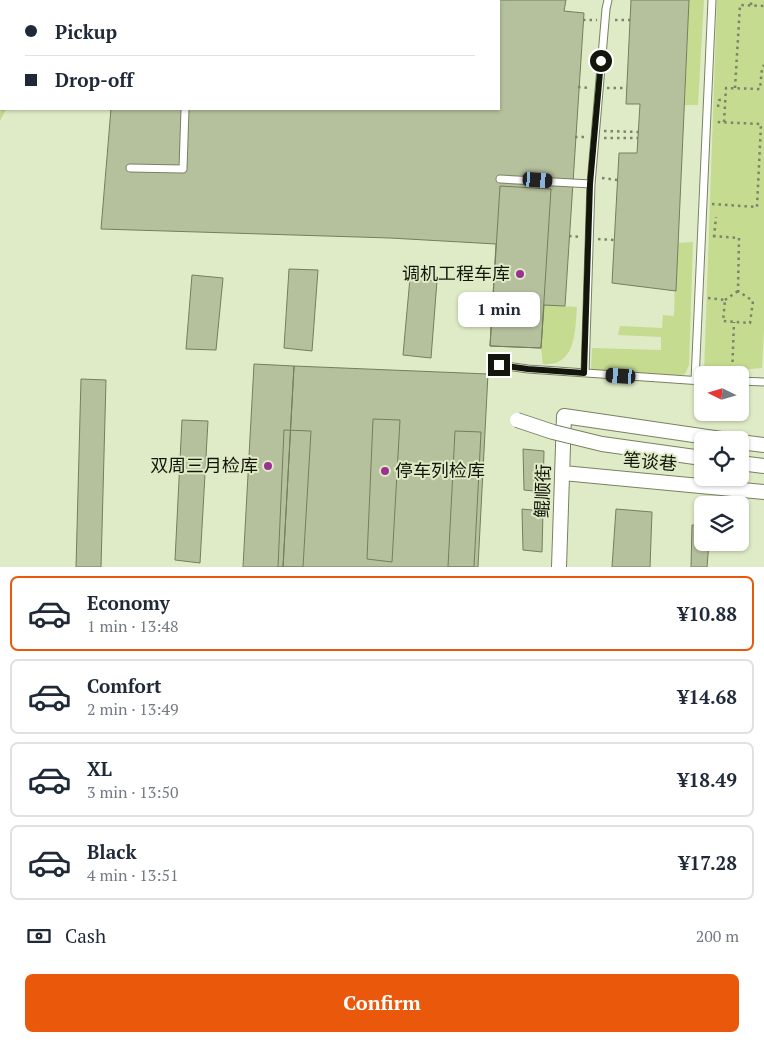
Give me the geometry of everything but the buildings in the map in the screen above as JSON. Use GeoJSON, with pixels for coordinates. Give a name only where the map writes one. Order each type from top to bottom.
{"type":"FeatureCollection","features":[{"type":"Feature","properties":{"kind":"street","name":"笔谈巷"},"geometry":{"type":"LineString","coordinates":[[564,416],[694,435]]}},
{"type":"Feature","properties":{"kind":"street","name":"鲲顺街"},"geometry":{"type":"LineString","coordinates":[[559,567],[564,416]]}},
{"type":"Feature","properties":{"kind":"street","name":"笔谈巷"},"geometry":{"type":"LineString","coordinates":[[516,420],[553,432],[602,444],[694,457]]}},
{"type":"Feature","properties":{"kind":"street"},"geometry":{"type":"LineString","coordinates":[[749,443],[764,445]]}},
{"type":"Feature","properties":{"kind":"street"},"geometry":{"type":"LineString","coordinates":[[749,464],[764,466]]}},
{"type":"Feature","properties":{"kind":"street","name":"笔谈巷"},"geometry":{"type":"LineString","coordinates":[[563,473],[764,492]]}},
{"type":"Feature","properties":{"kind":"lane"},"geometry":{"type":"LineString","coordinates":[[584,373],[590,184],[608,0]]}},
{"type":"Feature","properties":{"kind":"lane"},"geometry":{"type":"LineString","coordinates":[[699,366],[699,297],[712,0]]}},
{"type":"Feature","properties":{"kind":"lane"},"geometry":{"type":"LineString","coordinates":[[130,168],[183,169],[185,110]]}},
{"type":"Feature","properties":{"kind":"lane"},"geometry":{"type":"LineString","coordinates":[[500,179],[590,184]]}},
{"type":"Feature","properties":{"kind":"lane"},"geometry":{"type":"LineString","coordinates":[[499,365],[528,369],[694,381]]}},
{"type":"Feature","properties":{"kind":"lane"},"geometry":{"type":"LineString","coordinates":[[749,382],[764,382]]}},
{"type":"Feature","properties":{"kind":"path"},"geometry":{"type":"LineString","coordinates":[[751,0],[751,5]]}},
{"type":"Feature","properties":{"kind":"path"},"geometry":{"type":"LineString","coordinates":[[735,88],[740,5],[764,6]]}},
{"type":"Feature","properties":{"kind":"path"},"geometry":{"type":"LineString","coordinates":[[724,122],[726,88],[760,89],[764,65]]}},
{"type":"Feature","properties":{"kind":"path"},"geometry":{"type":"LineString","coordinates":[[718,108],[719,100],[725,100]]}},
{"type":"Feature","properties":{"kind":"path"},"geometry":{"type":"LineString","coordinates":[[703,203],[757,206],[761,124],[707,122]]}},
{"type":"Feature","properties":{"kind":"path"},"geometry":{"type":"LineString","coordinates":[[600,131],[639,132]]}},
{"type":"Feature","properties":{"kind":"path"},"geometry":{"type":"LineString","coordinates":[[575,137],[593,138]]}},
{"type":"Feature","properties":{"kind":"path"},"geometry":{"type":"LineString","coordinates":[[602,138],[638,138]]}},
{"type":"Feature","properties":{"kind":"path"},"geometry":{"type":"LineString","coordinates":[[714,237],[716,217]]}},
{"type":"Feature","properties":{"kind":"path"},"geometry":{"type":"LineString","coordinates":[[702,236],[739,238],[738,291]]}},
{"type":"Feature","properties":{"kind":"path"},"geometry":{"type":"LineString","coordinates":[[699,297],[724,300],[738,291]]}},
{"type":"Feature","properties":{"kind":"path"},"geometry":{"type":"LineString","coordinates":[[724,300],[723,321],[750,323],[753,302],[738,291]]}},
{"type":"Feature","properties":{"kind":"path"},"geometry":{"type":"LineString","coordinates":[[732,366],[734,322]]}},
{"type":"Feature","properties":{"kind":"green space"},"geometry":{"type":"Polygon","coordinates":[[[689,0],[704,0],[698,105],[685,105],[689,0]]]}},
{"type":"Feature","properties":{"kind":"green space"},"geometry":{"type":"Polygon","coordinates":[[[717,0],[764,0],[764,330],[762,368],[749,369],[749,366],[704,366],[717,0]]]}},
{"type":"Feature","properties":{"kind":"green space"},"geometry":{"type":"Polygon","coordinates":[[[0,110],[6,110],[0,121],[0,110]]]}},
{"type":"Feature","properties":{"kind":"green space"},"geometry":{"type":"Polygon","coordinates":[[[693,242],[689,365],[685,374],[679,376],[591,370],[592,348],[661,350],[661,337],[618,335],[620,326],[662,328],[663,315],[674,316],[676,243],[693,242]]]}},
{"type":"Feature","properties":{"kind":"green space"},"geometry":{"type":"Polygon","coordinates":[[[544,305],[577,307],[574,336],[568,354],[562,360],[543,364],[541,348],[544,305]]]}},
{"type":"Feature","properties":{"kind":"place","name":"调机工程车库"},"geometry":{"type":"Point","coordinates":[520,274]}},
{"type":"Feature","properties":{"kind":"place","name":"双周三月检库"},"geometry":{"type":"Point","coordinates":[268,466]}},
{"type":"Feature","properties":{"kind":"place","name":"停车列检库"},"geometry":{"type":"Point","coordinates":[385,471]}},
{"type":"Feature","properties":{"kind":"route"},"geometry":{"type":"LineString","coordinates":[[499,365],[584,373],[590,184],[601,61]]}}]}
